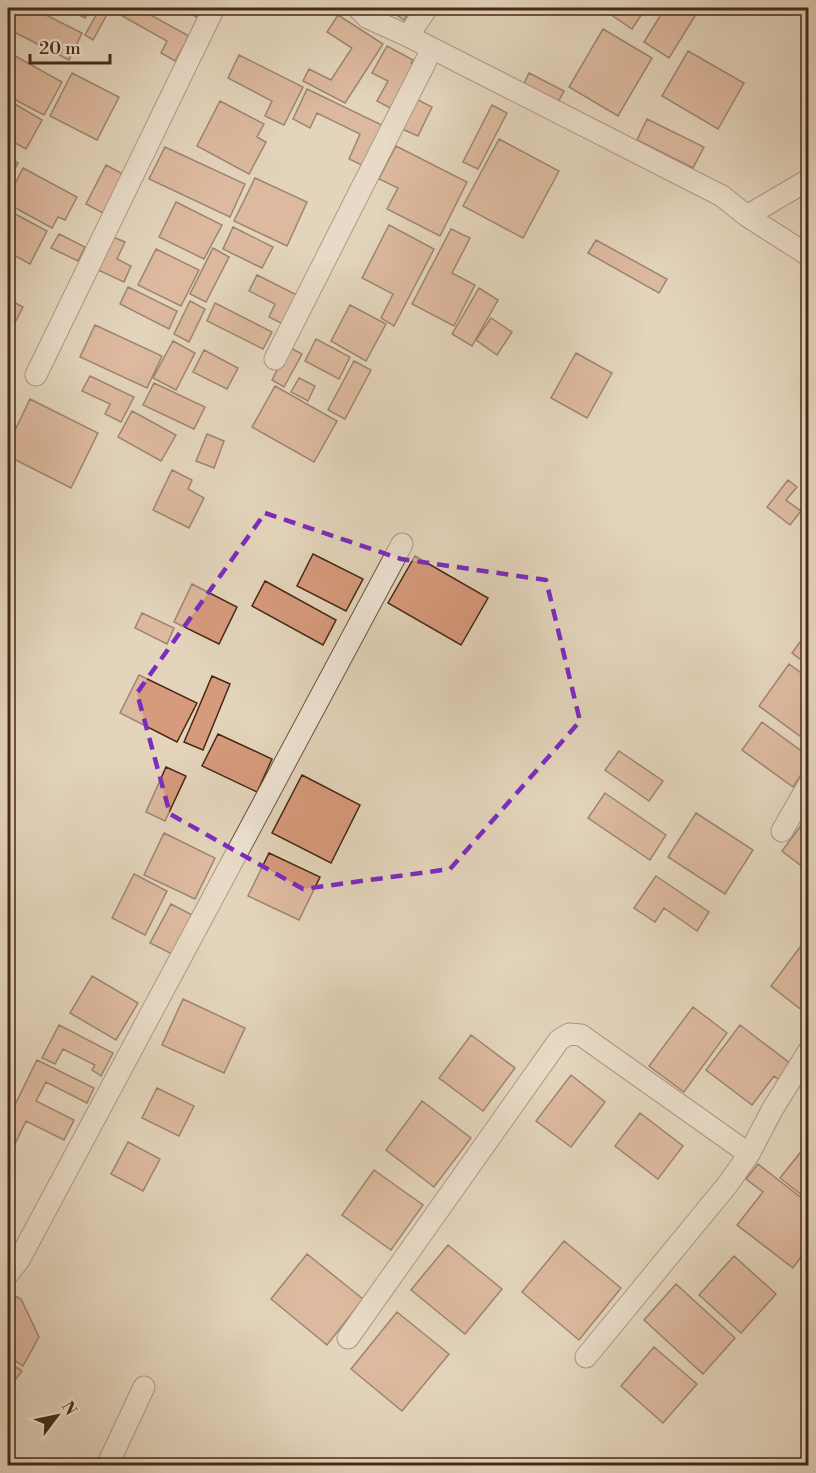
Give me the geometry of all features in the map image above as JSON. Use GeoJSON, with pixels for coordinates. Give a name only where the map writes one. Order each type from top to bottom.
{"type":"FeatureCollection","features":[{"type":"Feature","properties":{"kind":"street"},"geometry":{"type":"LineString","coordinates":[[36,375],[214,8]]}},
{"type":"Feature","properties":{"kind":"street"},"geometry":{"type":"LineString","coordinates":[[358,8],[368,18],[408,36],[722,196],[747,216],[808,255]]}},
{"type":"Feature","properties":{"kind":"street"},"geometry":{"type":"LineString","coordinates":[[408,36],[427,8]]}},
{"type":"Feature","properties":{"kind":"street"},"geometry":{"type":"LineString","coordinates":[[275,359],[432,49]]}},
{"type":"Feature","properties":{"kind":"street"},"geometry":{"type":"LineString","coordinates":[[747,216],[808,180]]}},
{"type":"Feature","properties":{"kind":"street"},"geometry":{"type":"LineString","coordinates":[[8,1274],[20,1260],[402,544]]}},
{"type":"Feature","properties":{"kind":"street"},"geometry":{"type":"LineString","coordinates":[[782,831],[808,786]]}},
{"type":"Feature","properties":{"kind":"street"},"geometry":{"type":"LineString","coordinates":[[348,1338],[559,1040],[569,1034],[581,1035],[749,1154]]}},
{"type":"Feature","properties":{"kind":"street"},"geometry":{"type":"LineString","coordinates":[[586,1357],[728,1184],[749,1154],[772,1110],[808,1052]]}},
{"type":"Feature","properties":{"kind":"street"},"geometry":{"type":"LineString","coordinates":[[106,1466],[144,1387]]}},
{"type":"Feature","properties":{"kind":"highlighted area"},"geometry":{"type":"Polygon","coordinates":[[[265,513],[401,559],[546,580],[580,721],[450,869],[303,889],[170,814],[137,693],[265,513]]]}},
{"type":"Feature","properties":{"kind":"building"},"geometry":{"type":"Polygon","coordinates":[[[8,8],[32,8],[82,33],[69,60],[8,29],[8,8]]]}},
{"type":"Feature","properties":{"kind":"building"},"geometry":{"type":"Polygon","coordinates":[[[65,8],[91,8],[85,18],[65,8]]]}},
{"type":"Feature","properties":{"kind":"building"},"geometry":{"type":"Polygon","coordinates":[[[100,8],[138,8],[189,36],[175,61],[161,53],[167,41],[110,9],[93,40],[85,35],[100,8]]]}},
{"type":"Feature","properties":{"kind":"building"},"geometry":{"type":"Polygon","coordinates":[[[184,8],[203,8],[198,18],[183,10],[184,8]]]}},
{"type":"Feature","properties":{"kind":"building"},"geometry":{"type":"Polygon","coordinates":[[[390,8],[412,8],[404,20],[389,10],[390,8]]]}},
{"type":"Feature","properties":{"kind":"building"},"geometry":{"type":"Polygon","coordinates":[[[601,8],[646,8],[632,29],[601,8]]]}},
{"type":"Feature","properties":{"kind":"building"},"geometry":{"type":"Polygon","coordinates":[[[665,8],[692,8],[698,11],[669,58],[644,42],[665,8]]]}},
{"type":"Feature","properties":{"kind":"building"},"geometry":{"type":"Polygon","coordinates":[[[338,15],[383,44],[345,103],[303,81],[309,69],[331,80],[352,48],[327,32],[338,15]]]}},
{"type":"Feature","properties":{"kind":"building"},"geometry":{"type":"Polygon","coordinates":[[[603,29],[652,58],[618,116],[569,87],[603,29]]]}},
{"type":"Feature","properties":{"kind":"building"},"geometry":{"type":"Polygon","coordinates":[[[387,46],[413,60],[411,63],[418,67],[394,110],[377,101],[388,81],[372,73],[387,46]]]}},
{"type":"Feature","properties":{"kind":"building"},"geometry":{"type":"Polygon","coordinates":[[[688,51],[744,83],[718,129],[662,96],[688,51]]]}},
{"type":"Feature","properties":{"kind":"building"},"geometry":{"type":"Polygon","coordinates":[[[8,52],[62,82],[44,115],[8,96],[8,52]]]}},
{"type":"Feature","properties":{"kind":"building"},"geometry":{"type":"Polygon","coordinates":[[[239,55],[303,87],[284,125],[265,116],[272,101],[228,78],[239,55]]]}},
{"type":"Feature","properties":{"kind":"building"},"geometry":{"type":"Polygon","coordinates":[[[72,73],[119,97],[97,140],[50,116],[72,73]]]}},
{"type":"Feature","properties":{"kind":"building"},"geometry":{"type":"Polygon","coordinates":[[[529,73],[564,91],[557,104],[522,88],[529,73]]]}},
{"type":"Feature","properties":{"kind":"building"},"geometry":{"type":"Polygon","coordinates":[[[307,89],[388,128],[368,168],[349,159],[360,134],[317,113],[310,128],[293,119],[307,89]]]}},
{"type":"Feature","properties":{"kind":"building"},"geometry":{"type":"Polygon","coordinates":[[[414,98],[432,107],[418,136],[400,128],[414,98]]]}},
{"type":"Feature","properties":{"kind":"building"},"geometry":{"type":"Polygon","coordinates":[[[8,100],[42,120],[26,149],[8,139],[8,100]]]}},
{"type":"Feature","properties":{"kind":"building"},"geometry":{"type":"Polygon","coordinates":[[[220,101],[264,124],[257,137],[266,142],[249,174],[197,146],[220,101]]]}},
{"type":"Feature","properties":{"kind":"building"},"geometry":{"type":"Polygon","coordinates":[[[492,105],[507,113],[478,169],[463,162],[492,105]]]}},
{"type":"Feature","properties":{"kind":"building"},"geometry":{"type":"Polygon","coordinates":[[[647,119],[704,147],[693,168],[637,140],[647,119]]]}},
{"type":"Feature","properties":{"kind":"building"},"geometry":{"type":"Polygon","coordinates":[[[499,139],[559,171],[523,238],[463,206],[499,139]]]}},
{"type":"Feature","properties":{"kind":"building"},"geometry":{"type":"Polygon","coordinates":[[[396,146],[467,182],[440,236],[387,209],[398,188],[379,179],[396,146]]]}},
{"type":"Feature","properties":{"kind":"building"},"geometry":{"type":"Polygon","coordinates":[[[165,147],[245,184],[230,217],[149,179],[165,147]]]}},
{"type":"Feature","properties":{"kind":"building"},"geometry":{"type":"Polygon","coordinates":[[[8,157],[18,163],[8,182],[8,157]]]}},
{"type":"Feature","properties":{"kind":"building"},"geometry":{"type":"Polygon","coordinates":[[[106,165],[123,174],[103,213],[86,204],[106,165]]]}},
{"type":"Feature","properties":{"kind":"building"},"geometry":{"type":"Polygon","coordinates":[[[23,168],[77,197],[65,220],[58,217],[52,228],[8,204],[8,198],[23,168]]]}},
{"type":"Feature","properties":{"kind":"building"},"geometry":{"type":"Polygon","coordinates":[[[255,178],[307,202],[287,246],[234,221],[255,178]]]}},
{"type":"Feature","properties":{"kind":"building"},"geometry":{"type":"Polygon","coordinates":[[[176,202],[222,225],[204,259],[159,237],[176,202]]]}},
{"type":"Feature","properties":{"kind":"building"},"geometry":{"type":"Polygon","coordinates":[[[8,210],[47,231],[30,264],[8,252],[8,210]]]}},
{"type":"Feature","properties":{"kind":"building"},"geometry":{"type":"Polygon","coordinates":[[[389,225],[434,249],[394,326],[381,318],[393,294],[362,278],[389,225]]]}},
{"type":"Feature","properties":{"kind":"building"},"geometry":{"type":"Polygon","coordinates":[[[233,227],[273,247],[262,268],[223,249],[233,227]]]}},
{"type":"Feature","properties":{"kind":"building"},"geometry":{"type":"Polygon","coordinates":[[[451,229],[470,238],[452,273],[475,285],[454,326],[412,304],[451,229]]]}},
{"type":"Feature","properties":{"kind":"building"},"geometry":{"type":"Polygon","coordinates":[[[59,234],[85,247],[78,261],[51,248],[59,234]]]}},
{"type":"Feature","properties":{"kind":"building"},"geometry":{"type":"Polygon","coordinates":[[[113,237],[125,242],[117,259],[131,266],[124,282],[98,270],[113,237]]]}},
{"type":"Feature","properties":{"kind":"building"},"geometry":{"type":"Polygon","coordinates":[[[596,240],[667,279],[659,293],[588,253],[596,240]]]}},
{"type":"Feature","properties":{"kind":"building"},"geometry":{"type":"Polygon","coordinates":[[[213,248],[229,257],[206,302],[190,294],[213,248]]]}},
{"type":"Feature","properties":{"kind":"building"},"geometry":{"type":"Polygon","coordinates":[[[156,249],[199,270],[181,306],[138,285],[156,249]]]}},
{"type":"Feature","properties":{"kind":"building"},"geometry":{"type":"Polygon","coordinates":[[[257,275],[299,296],[285,325],[269,317],[275,304],[249,291],[257,275]]]}},
{"type":"Feature","properties":{"kind":"building"},"geometry":{"type":"Polygon","coordinates":[[[128,287],[177,311],[169,329],[120,304],[128,287]]]}},
{"type":"Feature","properties":{"kind":"building"},"geometry":{"type":"Polygon","coordinates":[[[479,288],[498,300],[472,346],[452,334],[479,288]]]}},
{"type":"Feature","properties":{"kind":"building"},"geometry":{"type":"Polygon","coordinates":[[[8,299],[23,307],[8,336],[8,299]]]}},
{"type":"Feature","properties":{"kind":"building"},"geometry":{"type":"Polygon","coordinates":[[[190,301],[205,309],[189,342],[174,334],[190,301]]]}},
{"type":"Feature","properties":{"kind":"building"},"geometry":{"type":"Polygon","coordinates":[[[215,303],[272,332],[263,349],[207,321],[215,303]]]}},
{"type":"Feature","properties":{"kind":"building"},"geometry":{"type":"Polygon","coordinates":[[[350,305],[386,324],[366,361],[331,341],[350,305]]]}},
{"type":"Feature","properties":{"kind":"building"},"geometry":{"type":"Polygon","coordinates":[[[491,318],[512,332],[497,355],[476,340],[491,318]]]}},
{"type":"Feature","properties":{"kind":"building"},"geometry":{"type":"Polygon","coordinates":[[[95,325],[162,356],[147,388],[80,357],[95,325]]]}},
{"type":"Feature","properties":{"kind":"building"},"geometry":{"type":"Polygon","coordinates":[[[316,339],[350,357],[339,379],[305,361],[316,339]]]}},
{"type":"Feature","properties":{"kind":"building"},"geometry":{"type":"Polygon","coordinates":[[[173,341],[195,353],[176,390],[153,378],[173,341]]]}},
{"type":"Feature","properties":{"kind":"building"},"geometry":{"type":"Polygon","coordinates":[[[289,347],[302,354],[284,387],[272,380],[289,347]]]}},
{"type":"Feature","properties":{"kind":"building"},"geometry":{"type":"Polygon","coordinates":[[[204,350],[238,368],[227,389],[193,372],[204,350]]]}},
{"type":"Feature","properties":{"kind":"building"},"geometry":{"type":"Polygon","coordinates":[[[576,353],[612,373],[587,418],[551,398],[576,353]]]}},
{"type":"Feature","properties":{"kind":"building"},"geometry":{"type":"Polygon","coordinates":[[[354,361],[371,370],[345,419],[328,410],[354,361]]]}},
{"type":"Feature","properties":{"kind":"building"},"geometry":{"type":"Polygon","coordinates":[[[90,376],[134,397],[121,422],[105,414],[110,404],[82,391],[90,376]]]}},
{"type":"Feature","properties":{"kind":"building"},"geometry":{"type":"Polygon","coordinates":[[[299,378],[315,386],[308,401],[291,392],[299,378]]]}},
{"type":"Feature","properties":{"kind":"building"},"geometry":{"type":"Polygon","coordinates":[[[154,383],[205,407],[194,429],[143,405],[154,383]]]}},
{"type":"Feature","properties":{"kind":"building"},"geometry":{"type":"Polygon","coordinates":[[[275,386],[337,421],[314,462],[252,427],[275,386]]]}},
{"type":"Feature","properties":{"kind":"building"},"geometry":{"type":"Polygon","coordinates":[[[30,399],[98,433],[71,488],[8,456],[8,445],[30,399]]]}},
{"type":"Feature","properties":{"kind":"building"},"geometry":{"type":"Polygon","coordinates":[[[132,411],[176,435],[161,461],[118,437],[132,411]]]}},
{"type":"Feature","properties":{"kind":"building"},"geometry":{"type":"Polygon","coordinates":[[[207,434],[224,441],[214,468],[196,461],[207,434]]]}},
{"type":"Feature","properties":{"kind":"building"},"geometry":{"type":"Polygon","coordinates":[[[808,453],[808,467],[802,463],[808,453]]]}},
{"type":"Feature","properties":{"kind":"building"},"geometry":{"type":"Polygon","coordinates":[[[172,470],[192,480],[188,489],[204,498],[189,528],[153,510],[172,470]]]}},
{"type":"Feature","properties":{"kind":"building"},"geometry":{"type":"Polygon","coordinates":[[[788,480],[797,487],[786,500],[801,511],[790,525],[767,507],[788,480]]]}},
{"type":"Feature","properties":{"kind":"building"},"geometry":{"type":"Polygon","coordinates":[[[313,554],[363,579],[346,611],[297,586],[313,554]]]}},
{"type":"Feature","properties":{"kind":"building"},"geometry":{"type":"Polygon","coordinates":[[[415,556],[488,598],[461,645],[388,603],[415,556]]]}},
{"type":"Feature","properties":{"kind":"building"},"geometry":{"type":"Polygon","coordinates":[[[265,581],[336,620],[323,645],[252,606],[265,581]]]}},
{"type":"Feature","properties":{"kind":"building"},"geometry":{"type":"Polygon","coordinates":[[[192,584],[237,607],[219,644],[174,622],[192,584]]]}},
{"type":"Feature","properties":{"kind":"building"},"geometry":{"type":"Polygon","coordinates":[[[142,613],[174,628],[167,644],[135,628],[142,613]]]}},
{"type":"Feature","properties":{"kind":"building"},"geometry":{"type":"Polygon","coordinates":[[[808,631],[808,665],[792,653],[808,631]]]}},
{"type":"Feature","properties":{"kind":"building"},"geometry":{"type":"Polygon","coordinates":[[[789,664],[808,678],[808,742],[759,706],[789,664]]]}},
{"type":"Feature","properties":{"kind":"building"},"geometry":{"type":"Polygon","coordinates":[[[139,675],[197,703],[177,742],[120,713],[139,675]]]}},
{"type":"Feature","properties":{"kind":"building"},"geometry":{"type":"Polygon","coordinates":[[[212,676],[230,684],[203,750],[184,742],[212,676]]]}},
{"type":"Feature","properties":{"kind":"building"},"geometry":{"type":"Polygon","coordinates":[[[762,722],[808,756],[808,764],[793,787],[742,750],[762,722]]]}},
{"type":"Feature","properties":{"kind":"building"},"geometry":{"type":"Polygon","coordinates":[[[218,734],[272,759],[257,792],[202,766],[218,734]]]}},
{"type":"Feature","properties":{"kind":"building"},"geometry":{"type":"Polygon","coordinates":[[[619,751],[663,781],[649,801],[605,770],[619,751]]]}},
{"type":"Feature","properties":{"kind":"building"},"geometry":{"type":"Polygon","coordinates":[[[166,767],[186,776],[165,821],[146,812],[166,767]]]}},
{"type":"Feature","properties":{"kind":"building"},"geometry":{"type":"Polygon","coordinates":[[[302,775],[360,805],[331,863],[272,833],[302,775]]]}},
{"type":"Feature","properties":{"kind":"building"},"geometry":{"type":"Polygon","coordinates":[[[605,793],[666,835],[650,860],[588,818],[605,793]]]}},
{"type":"Feature","properties":{"kind":"building"},"geometry":{"type":"Polygon","coordinates":[[[696,813],[753,850],[725,894],[668,857],[696,813]]]}},
{"type":"Feature","properties":{"kind":"building"},"geometry":{"type":"Polygon","coordinates":[[[808,816],[808,871],[782,851],[808,816]]]}},
{"type":"Feature","properties":{"kind":"building"},"geometry":{"type":"Polygon","coordinates":[[[164,833],[215,858],[195,899],[144,875],[164,833]]]}},
{"type":"Feature","properties":{"kind":"building"},"geometry":{"type":"Polygon","coordinates":[[[269,853],[320,877],[299,920],[248,896],[269,853]]]}},
{"type":"Feature","properties":{"kind":"building"},"geometry":{"type":"Polygon","coordinates":[[[134,874],[167,891],[145,935],[112,918],[134,874]]]}},
{"type":"Feature","properties":{"kind":"building"},"geometry":{"type":"Polygon","coordinates":[[[656,876],[709,912],[697,931],[664,908],[655,922],[634,908],[656,876]]]}},
{"type":"Feature","properties":{"kind":"building"},"geometry":{"type":"Polygon","coordinates":[[[171,904],[198,918],[178,957],[150,943],[171,904]]]}},
{"type":"Feature","properties":{"kind":"building"},"geometry":{"type":"Polygon","coordinates":[[[803,943],[808,947],[808,1015],[771,986],[803,943]]]}},
{"type":"Feature","properties":{"kind":"building"},"geometry":{"type":"Polygon","coordinates":[[[92,976],[138,1003],[116,1040],[70,1013],[92,976]]]}},
{"type":"Feature","properties":{"kind":"building"},"geometry":{"type":"Polygon","coordinates":[[[183,999],[245,1028],[224,1073],[162,1045],[183,999]]]}},
{"type":"Feature","properties":{"kind":"building"},"geometry":{"type":"Polygon","coordinates":[[[693,1007],[727,1033],[684,1092],[649,1066],[693,1007]]]}},
{"type":"Feature","properties":{"kind":"building"},"geometry":{"type":"Polygon","coordinates":[[[59,1025],[113,1053],[101,1076],[92,1070],[95,1065],[63,1049],[55,1064],[42,1058],[59,1025]]]}},
{"type":"Feature","properties":{"kind":"building"},"geometry":{"type":"Polygon","coordinates":[[[740,1025],[795,1067],[783,1083],[774,1076],[752,1105],[706,1070],[740,1025]]]}},
{"type":"Feature","properties":{"kind":"building"},"geometry":{"type":"Polygon","coordinates":[[[471,1035],[515,1068],[483,1111],[439,1078],[471,1035]]]}},
{"type":"Feature","properties":{"kind":"building"},"geometry":{"type":"Polygon","coordinates":[[[37,1060],[94,1088],[87,1103],[46,1082],[36,1101],[74,1120],[64,1140],[26,1121],[14,1146],[8,1143],[8,1119],[37,1060]]]}},
{"type":"Feature","properties":{"kind":"building"},"geometry":{"type":"Polygon","coordinates":[[[571,1075],[605,1102],[571,1147],[536,1121],[571,1075]]]}},
{"type":"Feature","properties":{"kind":"building"},"geometry":{"type":"Polygon","coordinates":[[[157,1088],[194,1106],[179,1136],[142,1118],[157,1088]]]}},
{"type":"Feature","properties":{"kind":"building"},"geometry":{"type":"Polygon","coordinates":[[[422,1101],[471,1138],[434,1187],[386,1150],[422,1101]]]}},
{"type":"Feature","properties":{"kind":"building"},"geometry":{"type":"Polygon","coordinates":[[[640,1113],[683,1146],[658,1179],[615,1146],[640,1113]]]}},
{"type":"Feature","properties":{"kind":"building"},"geometry":{"type":"Polygon","coordinates":[[[128,1142],[160,1159],[143,1191],[111,1174],[128,1142]]]}},
{"type":"Feature","properties":{"kind":"building"},"geometry":{"type":"Polygon","coordinates":[[[808,1143],[808,1200],[780,1178],[808,1143]]]}},
{"type":"Feature","properties":{"kind":"building"},"geometry":{"type":"Polygon","coordinates":[[[758,1164],[808,1203],[808,1247],[793,1268],[737,1225],[763,1192],[746,1179],[758,1164]]]}},
{"type":"Feature","properties":{"kind":"building"},"geometry":{"type":"Polygon","coordinates":[[[374,1170],[423,1205],[391,1250],[342,1215],[374,1170]]]}},
{"type":"Feature","properties":{"kind":"building"},"geometry":{"type":"Polygon","coordinates":[[[564,1241],[621,1288],[579,1340],[522,1292],[564,1241]]]}},
{"type":"Feature","properties":{"kind":"building"},"geometry":{"type":"Polygon","coordinates":[[[448,1245],[502,1289],[465,1334],[411,1290],[448,1245]]]}},
{"type":"Feature","properties":{"kind":"building"},"geometry":{"type":"Polygon","coordinates":[[[307,1254],[363,1299],[327,1345],[271,1299],[307,1254]]]}},
{"type":"Feature","properties":{"kind":"building"},"geometry":{"type":"Polygon","coordinates":[[[734,1256],[776,1294],[741,1333],[699,1295],[734,1256]]]}},
{"type":"Feature","properties":{"kind":"building"},"geometry":{"type":"Polygon","coordinates":[[[676,1284],[735,1338],[703,1374],[644,1320],[676,1284]]]}},
{"type":"Feature","properties":{"kind":"building"},"geometry":{"type":"Polygon","coordinates":[[[8,1292],[21,1299],[39,1337],[23,1366],[8,1356],[8,1292]]]}},
{"type":"Feature","properties":{"kind":"building"},"geometry":{"type":"Polygon","coordinates":[[[397,1312],[449,1354],[402,1411],[351,1369],[397,1312]]]}},
{"type":"Feature","properties":{"kind":"building"},"geometry":{"type":"Polygon","coordinates":[[[654,1347],[697,1384],[663,1423],[621,1386],[654,1347]]]}},
{"type":"Feature","properties":{"kind":"building"},"geometry":{"type":"Polygon","coordinates":[[[8,1362],[22,1371],[9,1388],[8,1387],[8,1362]]]}}]}
